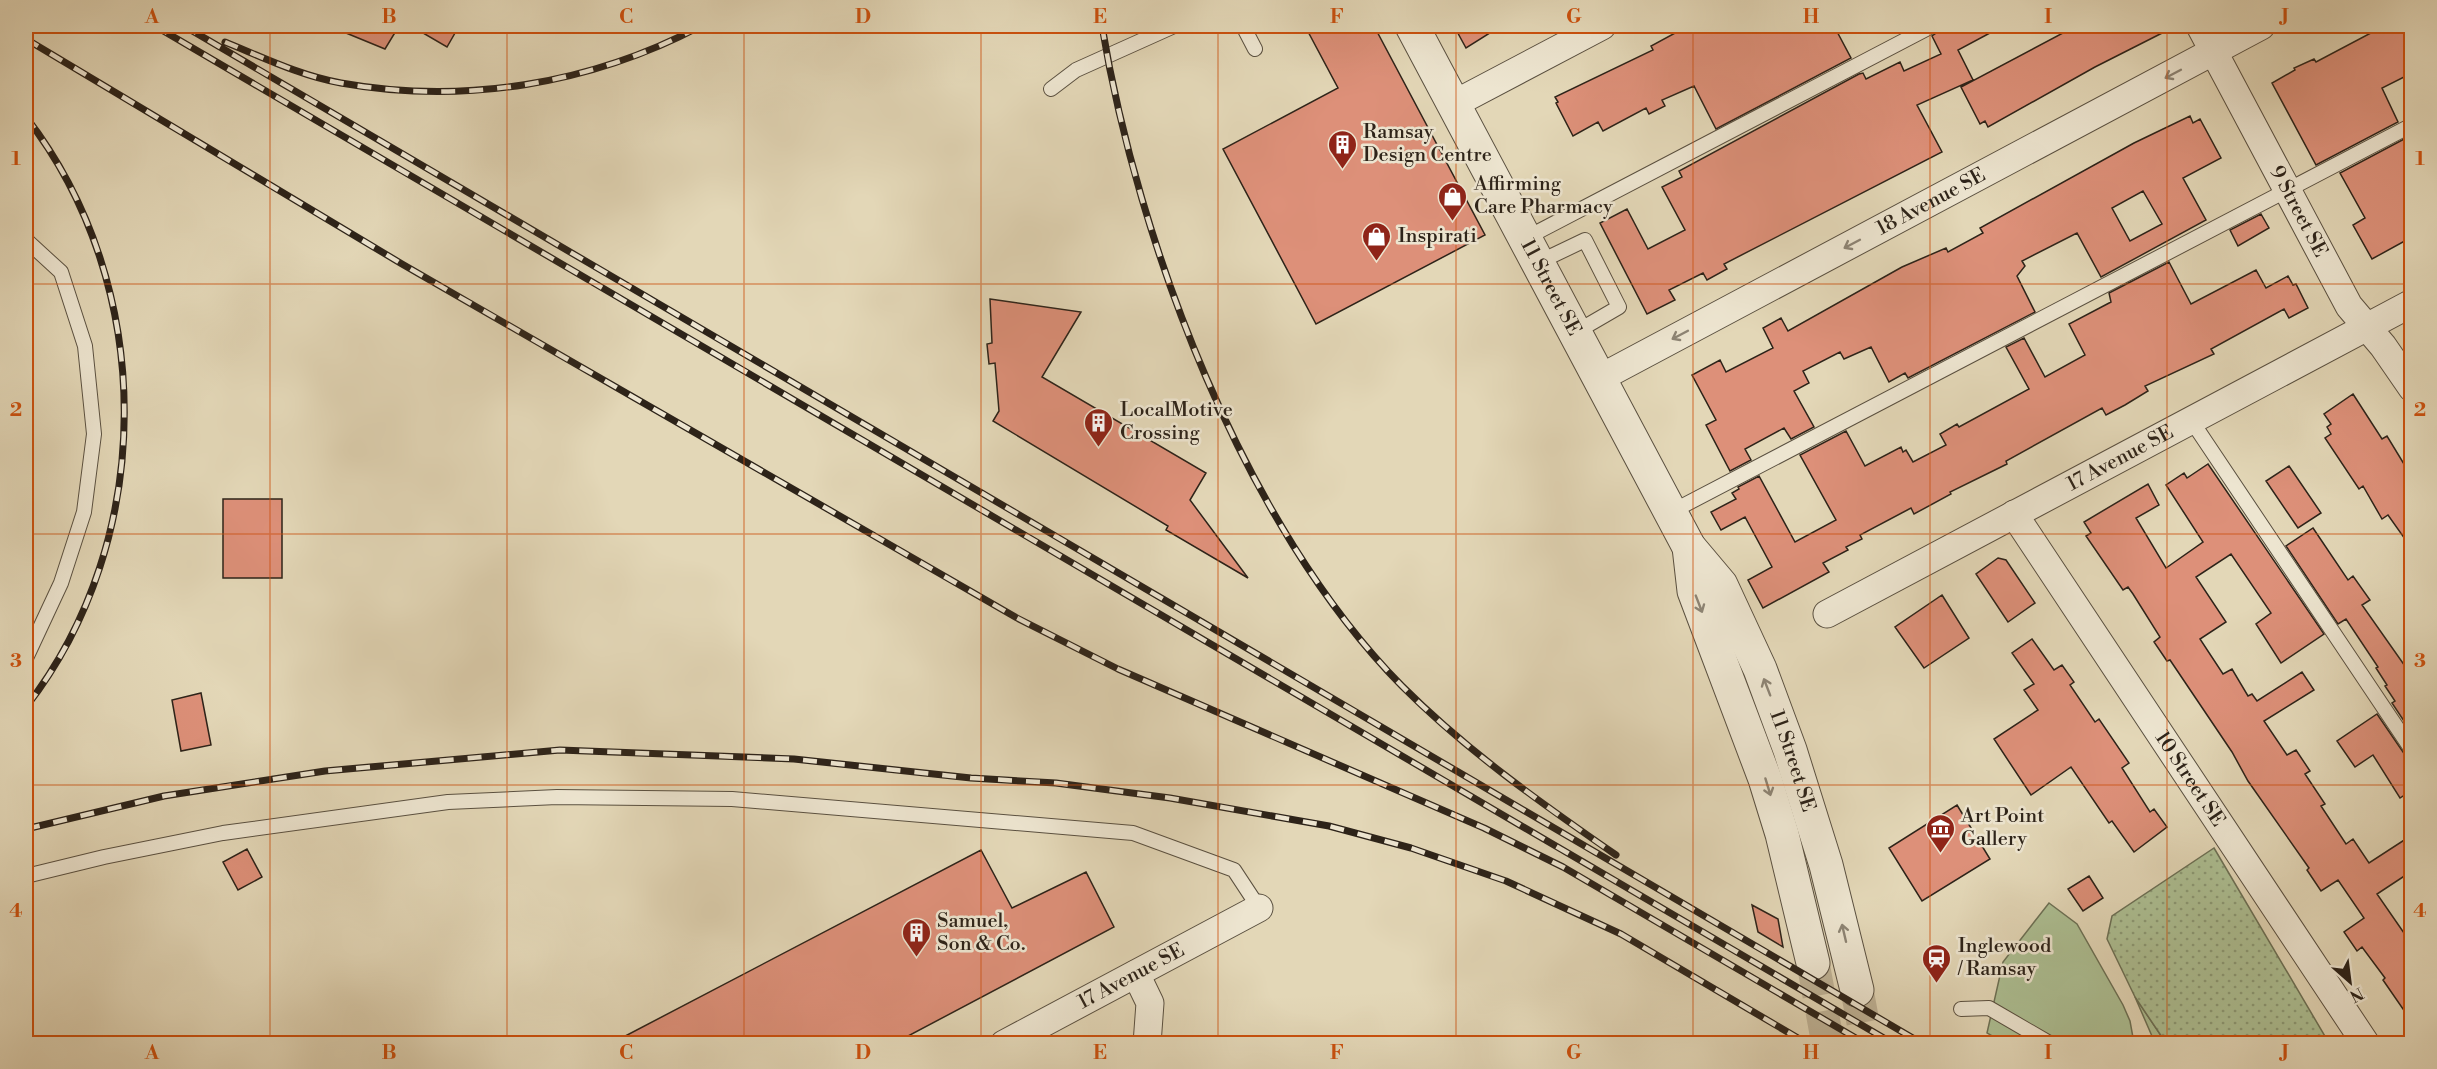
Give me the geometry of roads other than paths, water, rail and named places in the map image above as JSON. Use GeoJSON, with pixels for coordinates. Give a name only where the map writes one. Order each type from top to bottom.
{"type":"FeatureCollection","features":[{"type":"Feature","properties":{"kind":"street","name":"11 Street SE"},"geometry":{"type":"LineString","coordinates":[[1412,26],[1689,547],[1721,585],[1744,631],[1791,750],[1826,865],[1857,990]]}},
{"type":"Feature","properties":{"kind":"street"},"geometry":{"type":"LineString","coordinates":[[1454,104],[1602,26]]}},
{"type":"Feature","properties":{"kind":"street","name":"9 Street SE"},"geometry":{"type":"LineString","coordinates":[[2200,26],[2349,306],[2383,346],[2412,388]]}},
{"type":"Feature","properties":{"kind":"street","name":"18 Avenue SE"},"geometry":{"type":"LineString","coordinates":[[1600,378],[2261,26]]}},
{"type":"Feature","properties":{"kind":"street","name":"17 Avenue SE"},"geometry":{"type":"LineString","coordinates":[[1827,614],[2412,303]]}},
{"type":"Feature","properties":{"kind":"street","name":"10 Street SE"},"geometry":{"type":"LineString","coordinates":[[2014,514],[2366,1044]]}},
{"type":"Feature","properties":{"kind":"street","name":"11 Street SE"},"geometry":{"type":"LineString","coordinates":[[1689,547],[1694,591],[1765,779],[1782,834],[1813,963]]}},
{"type":"Feature","properties":{"kind":"street","name":"17 Avenue SE"},"geometry":{"type":"LineString","coordinates":[[1004,1044],[1259,908]]}},
{"type":"Feature","properties":{"kind":"street"},"geometry":{"type":"LineString","coordinates":[[1136,974],[1150,1003],[1147,1044]]}},
{"type":"Feature","properties":{"kind":"lane"},"geometry":{"type":"LineString","coordinates":[[1051,89],[1076,70],[1174,26]]}},
{"type":"Feature","properties":{"kind":"lane"},"geometry":{"type":"LineString","coordinates":[[1243,26],[1256,49]]}},
{"type":"Feature","properties":{"kind":"lane"},"geometry":{"type":"LineString","coordinates":[[1532,250],[1932,26]]}},
{"type":"Feature","properties":{"kind":"lane"},"geometry":{"type":"LineString","coordinates":[[1671,512],[2412,125]]}},
{"type":"Feature","properties":{"kind":"lane"},"geometry":{"type":"LineString","coordinates":[[26,240],[61,272],[85,346],[94,434],[84,512],[61,583],[26,658]]}},
{"type":"Feature","properties":{"kind":"lane"},"geometry":{"type":"LineString","coordinates":[[1532,250],[1585,240],[1619,307],[1576,332]]}},
{"type":"Feature","properties":{"kind":"lane"},"geometry":{"type":"LineString","coordinates":[[2191,420],[2412,750]]}},
{"type":"Feature","properties":{"kind":"lane"},"geometry":{"type":"LineString","coordinates":[[26,876],[104,857],[223,833],[448,802],[556,796],[732,799],[1133,833],[1234,870],[1259,908]]}},
{"type":"Feature","properties":{"kind":"lane"},"geometry":{"type":"LineString","coordinates":[[1961,1010],[1989,1008],[2051,1044]]}},
{"type":"Feature","properties":{"kind":"tunnel"},"geometry":{"type":"LineString","coordinates":[[1813,963],[1828,1044]]}},
{"type":"Feature","properties":{"kind":"tunnel"},"geometry":{"type":"LineString","coordinates":[[1857,990],[1867,1044]]}},
{"type":"Feature","properties":{"kind":"railway"},"geometry":{"type":"LineString","coordinates":[[155,26],[1894,1044]]}},
{"type":"Feature","properties":{"kind":"railway"},"geometry":{"type":"LineString","coordinates":[[184,26],[1923,1044]]}},
{"type":"Feature","properties":{"kind":"railway"},"geometry":{"type":"LineString","coordinates":[[225,42],[282,66],[326,80],[387,89],[434,92],[480,90],[571,75],[659,46],[701,26]]}},
{"type":"Feature","properties":{"kind":"railway"},"geometry":{"type":"LineString","coordinates":[[1102,26],[1119,110],[1142,199],[1171,288],[1206,378],[1247,464],[1294,546],[1345,621],[1402,686],[1427,710],[1505,775],[1616,855]]}},
{"type":"Feature","properties":{"kind":"railway"},"geometry":{"type":"LineString","coordinates":[[26,39],[402,264],[1017,618],[1118,669],[1484,828],[1563,867],[1866,1044]]}},
{"type":"Feature","properties":{"kind":"railway"},"geometry":{"type":"LineString","coordinates":[[26,117],[69,184],[100,257],[118,334],[124,412],[118,491],[100,568],[69,640],[26,707]]}},
{"type":"Feature","properties":{"kind":"railway"},"geometry":{"type":"LineString","coordinates":[[26,829],[164,796],[325,771],[560,750],[794,759],[971,778],[1056,783],[1170,798],[1329,826],[1411,848],[1506,881],[1621,934],[1808,1044]]}},
{"type":"Feature","properties":{"kind":"place","name":"Ramsay Design Centre"},"geometry":{"type":"Point","coordinates":[1342,170]}},
{"type":"Feature","properties":{"kind":"place","name":"Affirming Care Pharmacy"},"geometry":{"type":"Point","coordinates":[1453,222]}},
{"type":"Feature","properties":{"kind":"place","name":"Inspirati"},"geometry":{"type":"Point","coordinates":[1377,262]}},
{"type":"Feature","properties":{"kind":"place","name":"LocalMotive Crossing"},"geometry":{"type":"Point","coordinates":[1099,448]}},
{"type":"Feature","properties":{"kind":"place","name":"Art Point Gallery"},"geometry":{"type":"Point","coordinates":[1940,854]}},
{"type":"Feature","properties":{"kind":"place","name":"Samuel, Son & Co."},"geometry":{"type":"Point","coordinates":[916,958]}},
{"type":"Feature","properties":{"kind":"place","name":"Inglewood / Ramsay"},"geometry":{"type":"Point","coordinates":[1937,984]}}]}
